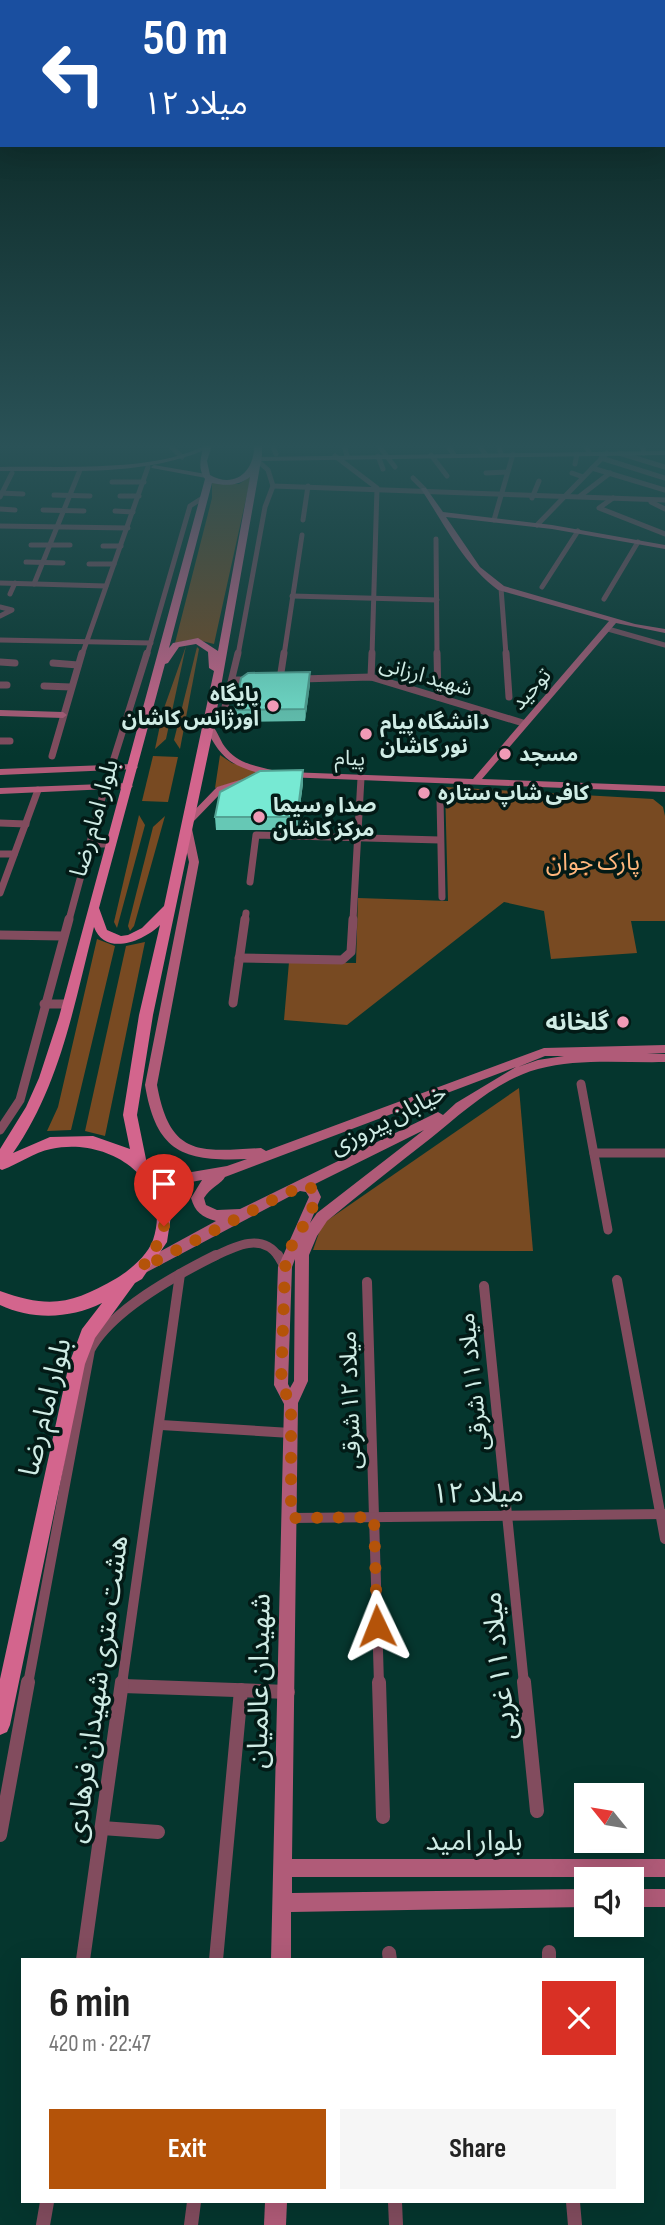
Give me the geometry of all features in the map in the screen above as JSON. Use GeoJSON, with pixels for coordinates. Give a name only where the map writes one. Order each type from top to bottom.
{"type":"FeatureCollection","features":[{"type":"Feature","properties":{"kind":"main road","name":"بلوار امام رضا"},"geometry":{"type":"LineString","coordinates":[[0,1160],[33,1109],[67,1004],[190,549]]}},
{"type":"Feature","properties":{"kind":"main road"},"geometry":{"type":"LineString","coordinates":[[144,1167],[130,1115],[146,1015],[209,724],[242,549]]}},
{"type":"Feature","properties":{"kind":"main road"},"geometry":{"type":"LineString","coordinates":[[464,549],[477,570],[501,588],[665,631]]}},
{"type":"Feature","properties":{"kind":"main road","name":"توحید"},"geometry":{"type":"LineString","coordinates":[[475,782],[523,723],[615,620]]}},
{"type":"Feature","properties":{"kind":"main road"},"geometry":{"type":"LineString","coordinates":[[157,675],[176,645],[193,640],[206,643],[213,654],[214,697]]}},
{"type":"Feature","properties":{"kind":"main road"},"geometry":{"type":"LineString","coordinates":[[0,713],[63,715]]}},
{"type":"Feature","properties":{"kind":"main road"},"geometry":{"type":"LineString","coordinates":[[209,724],[217,747],[227,757],[253,768],[285,775]]}},
{"type":"Feature","properties":{"kind":"main road"},"geometry":{"type":"LineString","coordinates":[[0,772],[133,767]]}},
{"type":"Feature","properties":{"kind":"main road"},"geometry":{"type":"LineString","coordinates":[[91,787],[110,778],[110,774],[94,768]]}},
{"type":"Feature","properties":{"kind":"main road"},"geometry":{"type":"LineString","coordinates":[[188,825],[220,789],[246,779],[285,775]]}},
{"type":"Feature","properties":{"kind":"main road","name":"پیام"},"geometry":{"type":"LineString","coordinates":[[285,775],[665,789]]}},
{"type":"Feature","properties":{"kind":"main road"},"geometry":{"type":"LineString","coordinates":[[0,791],[128,786]]}},
{"type":"Feature","properties":{"kind":"main road"},"geometry":{"type":"LineString","coordinates":[[188,825],[194,862],[151,1085],[154,1114],[170,1139],[198,1153],[222,1156],[275,1153]]}},
{"type":"Feature","properties":{"kind":"main road"},"geometry":{"type":"LineString","coordinates":[[94,906],[102,932],[125,940],[144,934],[170,905]]}},
{"type":"Feature","properties":{"kind":"main road"},"geometry":{"type":"LineString","coordinates":[[146,1015],[159,1042]]}},
{"type":"Feature","properties":{"kind":"main road","name":"خیابان پیروزی"},"geometry":{"type":"LineString","coordinates":[[144,1167],[180,1179],[228,1171],[544,1052],[665,1049]]}},
{"type":"Feature","properties":{"kind":"main road","name":"خیابان پیروزی"},"geometry":{"type":"LineString","coordinates":[[136,1273],[250,1210],[466,1103],[518,1070],[537,1065],[595,1059],[665,1058]]}},
{"type":"Feature","properties":{"kind":"main road"},"geometry":{"type":"LineString","coordinates":[[291,1403],[301,1381],[302,1255],[311,1233],[322,1217],[466,1103]]}},
{"type":"Feature","properties":{"kind":"main road"},"geometry":{"type":"LineString","coordinates":[[0,1166],[41,1146],[80,1141],[117,1148],[144,1167]]}},
{"type":"Feature","properties":{"kind":"main road","name":"بلوار امام رضا"},"geometry":{"type":"LineString","coordinates":[[0,1725],[31,1623],[77,1364],[88,1334],[159,1242],[165,1209],[159,1186],[144,1167]]}},
{"type":"Feature","properties":{"kind":"main road"},"geometry":{"type":"LineString","coordinates":[[228,1171],[200,1192],[197,1198],[200,1208],[216,1216],[250,1210]]}},
{"type":"Feature","properties":{"kind":"main road"},"geometry":{"type":"LineString","coordinates":[[291,1403],[281,1385],[285,1267],[292,1245],[314,1203],[314,1190],[301,1186]]}},
{"type":"Feature","properties":{"kind":"main road"},"geometry":{"type":"LineString","coordinates":[[0,1298],[12,1304],[44,1310],[78,1306],[110,1293],[136,1273]]}},
{"type":"Feature","properties":{"kind":"main road","name":"شهیدان عالمیان"},"geometry":{"type":"LineString","coordinates":[[281,1958],[288,1692],[291,1403]]}},
{"type":"Feature","properties":{"kind":"main road","name":"بلوار امید"},"geometry":{"type":"LineString","coordinates":[[284,1868],[665,1868]]}},
{"type":"Feature","properties":{"kind":"main road"},"geometry":{"type":"LineString","coordinates":[[283,1903],[574,1898]]}},
{"type":"Feature","properties":{"kind":"main road"},"geometry":{"type":"LineString","coordinates":[[644,1898],[665,1898]]}},
{"type":"Feature","properties":{"kind":"main road"},"geometry":{"type":"LineString","coordinates":[[275,2225],[276,2203]]}},
{"type":"Feature","properties":{"kind":"street"},"geometry":{"type":"LineString","coordinates":[[34,584],[49,549]]}},
{"type":"Feature","properties":{"kind":"street"},"geometry":{"type":"LineString","coordinates":[[52,755],[78,664],[120,549]]}},
{"type":"Feature","properties":{"kind":"street"},"geometry":{"type":"LineString","coordinates":[[111,768],[178,549]]}},
{"type":"Feature","properties":{"kind":"street"},"geometry":{"type":"LineString","coordinates":[[209,724],[224,711],[233,680],[257,549]]}},
{"type":"Feature","properties":{"kind":"street"},"geometry":{"type":"LineString","coordinates":[[280,679],[300,549]]}},
{"type":"Feature","properties":{"kind":"street"},"geometry":{"type":"LineString","coordinates":[[371,677],[374,549]]}},
{"type":"Feature","properties":{"kind":"street"},"geometry":{"type":"LineString","coordinates":[[436,549],[438,697]]}},
{"type":"Feature","properties":{"kind":"street"},"geometry":{"type":"LineString","coordinates":[[541,587],[566,549]]}},
{"type":"Feature","properties":{"kind":"street"},"geometry":{"type":"LineString","coordinates":[[604,599],[634,549]]}},
{"type":"Feature","properties":{"kind":"street"},"geometry":{"type":"LineString","coordinates":[[26,562],[63,563]]}},
{"type":"Feature","properties":{"kind":"street"},"geometry":{"type":"LineString","coordinates":[[89,564],[114,564]]}},
{"type":"Feature","properties":{"kind":"street"},"geometry":{"type":"LineString","coordinates":[[0,583],[106,586]]}},
{"type":"Feature","properties":{"kind":"street"},"geometry":{"type":"LineString","coordinates":[[10,594],[15,583]]}},
{"type":"Feature","properties":{"kind":"street"},"geometry":{"type":"LineString","coordinates":[[501,588],[509,697]]}},
{"type":"Feature","properties":{"kind":"street"},"geometry":{"type":"LineString","coordinates":[[292,596],[437,600]]}},
{"type":"Feature","properties":{"kind":"street"},"geometry":{"type":"LineString","coordinates":[[0,607],[12,610],[0,616]]}},
{"type":"Feature","properties":{"kind":"street"},"geometry":{"type":"LineString","coordinates":[[608,629],[665,645]]}},
{"type":"Feature","properties":{"kind":"street"},"geometry":{"type":"LineString","coordinates":[[1,642],[151,643]]}},
{"type":"Feature","properties":{"kind":"street"},"geometry":{"type":"LineString","coordinates":[[0,662],[15,663]]}},
{"type":"Feature","properties":{"kind":"street"},"geometry":{"type":"LineString","coordinates":[[53,663],[78,664]]}},
{"type":"Feature","properties":{"kind":"street","name":"شهید ارزانی"},"geometry":{"type":"LineString","coordinates":[[268,679],[371,677],[523,723]]}},
{"type":"Feature","properties":{"kind":"street"},"geometry":{"type":"LineString","coordinates":[[233,680],[256,680]]}},
{"type":"Feature","properties":{"kind":"street"},"geometry":{"type":"LineString","coordinates":[[44,686],[71,687]]}},
{"type":"Feature","properties":{"kind":"street"},"geometry":{"type":"LineString","coordinates":[[129,716],[147,715]]}},
{"type":"Feature","properties":{"kind":"street"},"geometry":{"type":"LineString","coordinates":[[0,741],[10,741]]}},
{"type":"Feature","properties":{"kind":"street"},"geometry":{"type":"LineString","coordinates":[[239,958],[342,960],[351,951],[361,778]]}},
{"type":"Feature","properties":{"kind":"street"},"geometry":{"type":"LineString","coordinates":[[0,1130],[20,1100],[105,787]]}},
{"type":"Feature","properties":{"kind":"street"},"geometry":{"type":"LineString","coordinates":[[1,889],[38,790]]}},
{"type":"Feature","properties":{"kind":"street"},"geometry":{"type":"LineString","coordinates":[[440,798],[442,897]]}},
{"type":"Feature","properties":{"kind":"street"},"geometry":{"type":"LineString","coordinates":[[0,823],[26,824]]}},
{"type":"Feature","properties":{"kind":"street"},"geometry":{"type":"LineString","coordinates":[[250,882],[256,835],[440,840]]}},
{"type":"Feature","properties":{"kind":"street"},"geometry":{"type":"LineString","coordinates":[[90,844],[112,844]]}},
{"type":"Feature","properties":{"kind":"street"},"geometry":{"type":"LineString","coordinates":[[0,854],[14,854]]}},
{"type":"Feature","properties":{"kind":"street"},"geometry":{"type":"LineString","coordinates":[[233,1003],[246,913]]}},
{"type":"Feature","properties":{"kind":"street"},"geometry":{"type":"LineString","coordinates":[[0,935],[63,936]]}},
{"type":"Feature","properties":{"kind":"street"},"geometry":{"type":"LineString","coordinates":[[44,1004],[67,1004]]}},
{"type":"Feature","properties":{"kind":"street"},"geometry":{"type":"LineString","coordinates":[[581,1084],[608,1230]]}},
{"type":"Feature","properties":{"kind":"street"},"geometry":{"type":"LineString","coordinates":[[594,1153],[665,1153]]}},
{"type":"Feature","properties":{"kind":"street"},"geometry":{"type":"LineString","coordinates":[[0,1835],[31,1623],[90,1350],[105,1328],[180,1274],[226,1251],[255,1241],[275,1249],[285,1267]]}},
{"type":"Feature","properties":{"kind":"street","name":"هشت متری شهیدان فرهادی"},"geometry":{"type":"LineString","coordinates":[[83,1958],[180,1274]]}},
{"type":"Feature","properties":{"kind":"street"},"geometry":{"type":"LineString","coordinates":[[617,1280],[663,1514],[665,1539]]}},
{"type":"Feature","properties":{"kind":"street","name":"میلاد ۱۲ شرقی"},"geometry":{"type":"LineString","coordinates":[[367,1282],[383,1817]]}},
{"type":"Feature","properties":{"kind":"street","name":"میلاد ۱۱ شرقی"},"geometry":{"type":"LineString","coordinates":[[484,1286],[508,1516]]}},
{"type":"Feature","properties":{"kind":"street"},"geometry":{"type":"LineString","coordinates":[[160,1425],[291,1433]]}},
{"type":"Feature","properties":{"kind":"street","name":"میلاد ۱۲"},"geometry":{"type":"LineString","coordinates":[[291,1518],[663,1514]]}},
{"type":"Feature","properties":{"kind":"street","name":"میلاد ۱۱ غربی"},"geometry":{"type":"LineString","coordinates":[[508,1516],[537,1811]]}},
{"type":"Feature","properties":{"kind":"street"},"geometry":{"type":"LineString","coordinates":[[123,1686],[288,1692]]}},
{"type":"Feature","properties":{"kind":"street"},"geometry":{"type":"LineString","coordinates":[[216,1958],[241,1690]]}},
{"type":"Feature","properties":{"kind":"street"},"geometry":{"type":"LineString","coordinates":[[102,1828],[158,1832]]}},
{"type":"Feature","properties":{"kind":"street"},"geometry":{"type":"LineString","coordinates":[[43,2225],[47,2203]]}},
{"type":"Feature","properties":{"kind":"street"},"geometry":{"type":"LineString","coordinates":[[191,2225],[194,2203]]}},
{"type":"Feature","properties":{"kind":"street"},"geometry":{"type":"LineString","coordinates":[[396,2203],[396,2225]]}},
{"type":"Feature","properties":{"kind":"street"},"geometry":{"type":"LineString","coordinates":[[573,2203],[575,2225]]}},
{"type":"Feature","properties":{"kind":"green space"},"geometry":{"type":"Polygon","coordinates":[[[199,549],[235,549],[214,644],[194,639],[175,643],[199,549]]]}},
{"type":"Feature","properties":{"kind":"green space"},"geometry":{"type":"Polygon","coordinates":[[[186,646],[166,739],[155,749],[163,711],[186,646]]]}},
{"type":"Feature","properties":{"kind":"green space"},"geometry":{"type":"Polygon","coordinates":[[[197,647],[199,649],[180,749],[174,740],[197,647]]]}},
{"type":"Feature","properties":{"kind":"green space"},"geometry":{"type":"Polygon","coordinates":[[[220,755],[232,763],[258,771],[259,775],[215,788],[220,755]]]}},
{"type":"Feature","properties":{"kind":"green space"},"geometry":{"type":"Polygon","coordinates":[[[153,756],[178,757],[168,802],[142,801],[153,756]]]}},
{"type":"Feature","properties":{"kind":"green space","name":"پارک جوان"},"geometry":{"type":"Polygon","coordinates":[[[445,787],[653,799],[663,807],[665,816],[665,921],[631,921],[637,953],[551,959],[544,911],[504,902],[347,1025],[284,1020],[289,962],[356,963],[358,898],[448,901],[445,787]]]}},
{"type":"Feature","properties":{"kind":"green space"},"geometry":{"type":"Polygon","coordinates":[[[139,815],[145,825],[117,928],[114,922],[139,815]]]}},
{"type":"Feature","properties":{"kind":"green space"},"geometry":{"type":"Polygon","coordinates":[[[165,816],[134,926],[130,931],[128,926],[153,827],[165,816]]]}},
{"type":"Feature","properties":{"kind":"green space"},"geometry":{"type":"Polygon","coordinates":[[[97,939],[115,946],[71,1130],[47,1131],[58,1107],[97,939]]]}},
{"type":"Feature","properties":{"kind":"green space"},"geometry":{"type":"Polygon","coordinates":[[[145,942],[105,1136],[85,1131],[126,946],[145,942]]]}},
{"type":"Feature","properties":{"kind":"green space"},"geometry":{"type":"Polygon","coordinates":[[[519,1088],[533,1251],[313,1250],[322,1224],[519,1088]]]}},
{"type":"Feature","properties":{"kind":"building","name":"پایگاه اورژانس کاشان"},"geometry":{"type":"Polygon","coordinates":[[[310,672],[305,709],[235,710],[241,678],[248,673],[310,672]]]}},
{"type":"Feature","properties":{"kind":"building","name":"صدا و سیما مرکز کاشان"},"geometry":{"type":"Polygon","coordinates":[[[303,770],[297,817],[215,817],[220,792],[260,771],[303,770]]]}},
{"type":"Feature","properties":{"kind":"place","name":"پایگاه اورژانس کاشان"},"geometry":{"type":"Point","coordinates":[273,706]}},
{"type":"Feature","properties":{"kind":"place","name":"دانشگاه پیام نور کاشان"},"geometry":{"type":"Point","coordinates":[366,734]}},
{"type":"Feature","properties":{"kind":"place","name":"مسجد"},"geometry":{"type":"Point","coordinates":[505,754]}},
{"type":"Feature","properties":{"kind":"place","name":"کافی شاپ ستاره"},"geometry":{"type":"Point","coordinates":[424,793]}},
{"type":"Feature","properties":{"kind":"place","name":"صدا و سیما مرکز کاشان"},"geometry":{"type":"Point","coordinates":[259,817]}},
{"type":"Feature","properties":{"kind":"place","name":"گلخانه"},"geometry":{"type":"Point","coordinates":[623,1022]}},
{"type":"Feature","properties":{"kind":"route"},"geometry":{"type":"LineString","coordinates":[[164,1226],[159,1242],[142,1268],[301,1186],[306,1185],[314,1190],[311,1213],[292,1245],[285,1267],[281,1385],[291,1403],[291,1518],[374,1517],[377,1626]]}}]}
